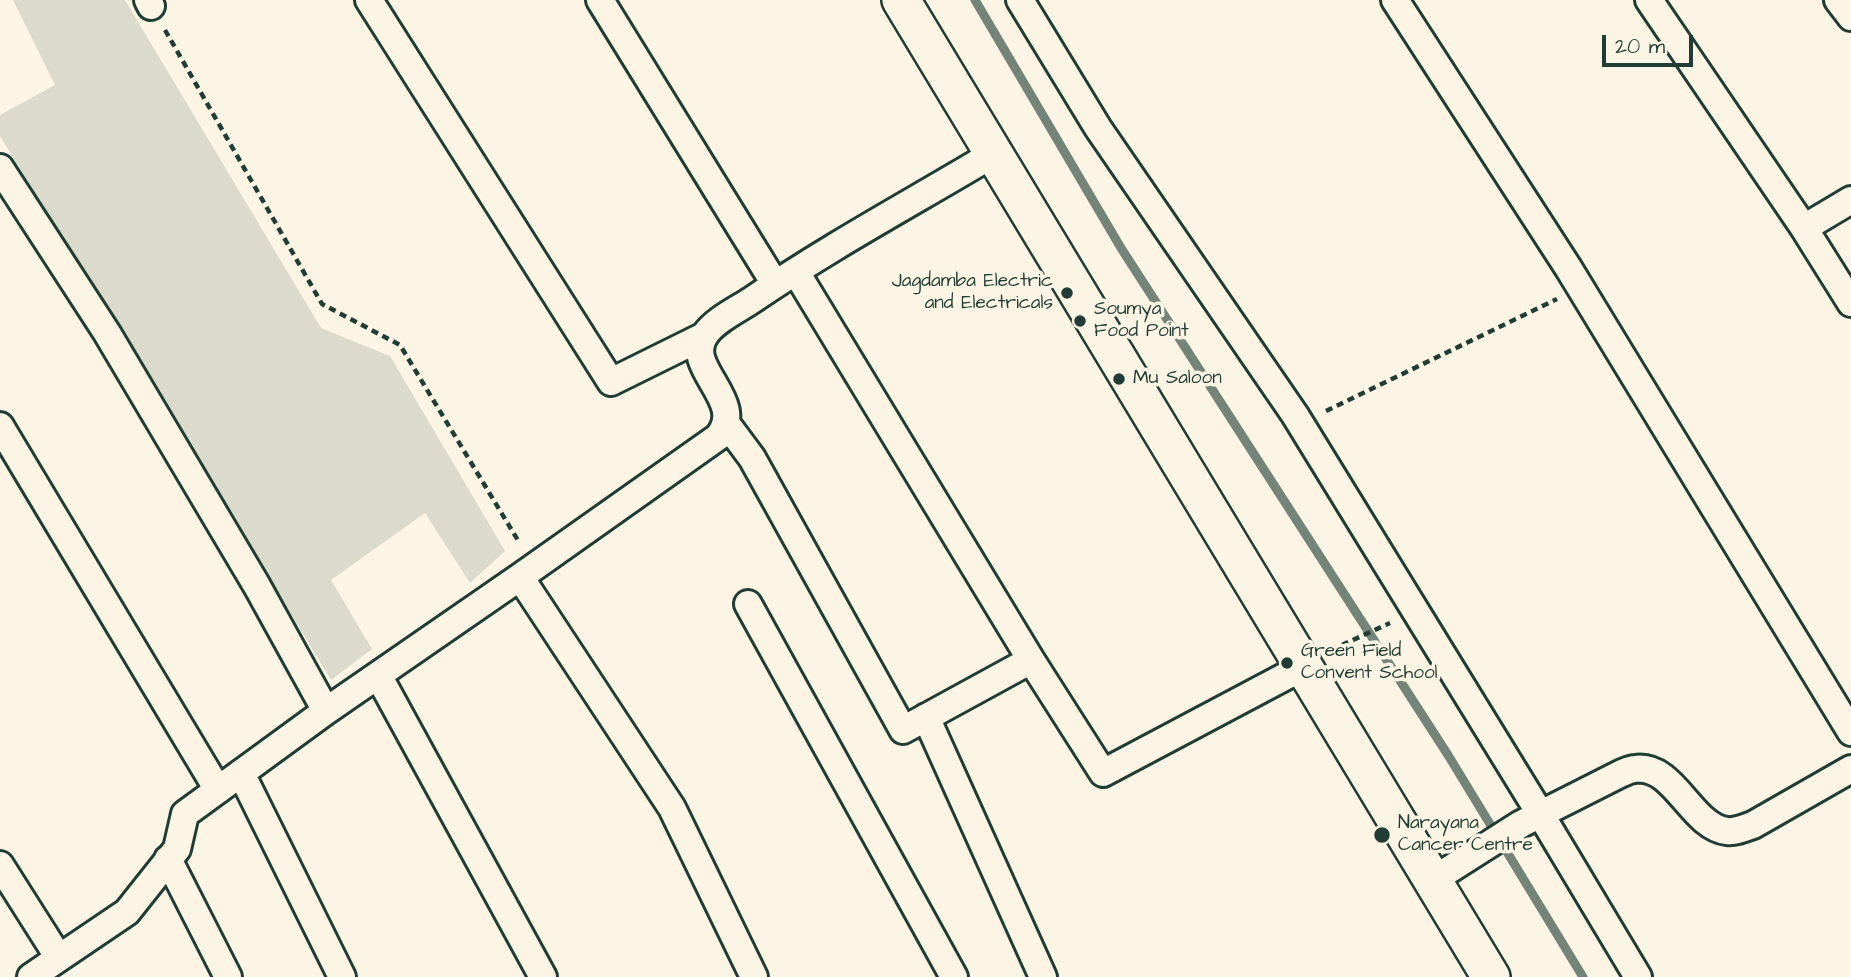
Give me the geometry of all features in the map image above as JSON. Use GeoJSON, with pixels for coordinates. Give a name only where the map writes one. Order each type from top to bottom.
{"type":"FeatureCollection","features":[{"type":"Feature","properties":{"kind":"street"},"geometry":{"type":"LineString","coordinates":[[369,0],[611,382],[704,336],[713,326],[786,278],[993,154]]}},
{"type":"Feature","properties":{"kind":"street"},"geometry":{"type":"LineString","coordinates":[[600,0],[786,278],[1103,773],[1316,659]]}},
{"type":"Feature","properties":{"kind":"street"},"geometry":{"type":"LineString","coordinates":[[901,0],[993,154],[1316,659],[1433,880],[1491,977]]}},
{"type":"Feature","properties":{"kind":"street"},"geometry":{"type":"LineString","coordinates":[[1020,0],[1098,128],[1300,424],[1531,819],[1638,977]]}},
{"type":"Feature","properties":{"kind":"street"},"geometry":{"type":"LineString","coordinates":[[1395,0],[1580,288],[1851,732]]}},
{"type":"Feature","properties":{"kind":"street"},"geometry":{"type":"LineString","coordinates":[[1649,0],[1804,228],[1851,303]]}},
{"type":"Feature","properties":{"kind":"street"},"geometry":{"type":"LineString","coordinates":[[1838,0],[1851,17]]}},
{"type":"Feature","properties":{"kind":"street"},"geometry":{"type":"LineString","coordinates":[[0,168],[107,333],[257,586],[326,710]]}},
{"type":"Feature","properties":{"kind":"street"},"geometry":{"type":"LineString","coordinates":[[1804,228],[1851,200]]}},
{"type":"Feature","properties":{"kind":"street"},"geometry":{"type":"LineString","coordinates":[[31,977],[127,912],[177,849],[185,814],[326,710],[707,446],[725,428],[726,407],[708,375],[701,354],[704,336]]}},
{"type":"Feature","properties":{"kind":"street"},"geometry":{"type":"LineString","coordinates":[[726,423],[752,458],[903,730],[1031,660]]}},
{"type":"Feature","properties":{"kind":"street"},"geometry":{"type":"LineString","coordinates":[[0,426],[218,790]]}},
{"type":"Feature","properties":{"kind":"street"},"geometry":{"type":"LineString","coordinates":[[527,572],[672,808],[754,977]]}},
{"type":"Feature","properties":{"kind":"street"},"geometry":{"type":"LineString","coordinates":[[748,604],[954,977]]}},
{"type":"Feature","properties":{"kind":"street"},"geometry":{"type":"LineString","coordinates":[[378,675],[543,977]]}},
{"type":"Feature","properties":{"kind":"street"},"geometry":{"type":"LineString","coordinates":[[926,718],[1043,977]]}},
{"type":"Feature","properties":{"kind":"street"},"geometry":{"type":"LineString","coordinates":[[1433,880],[1531,819],[1635,768],[1644,769],[1666,780],[1704,819],[1725,831],[1753,825],[1851,769]]}},
{"type":"Feature","properties":{"kind":"street"},"geometry":{"type":"LineString","coordinates":[[241,773],[342,977]]}},
{"type":"Feature","properties":{"kind":"street"},"geometry":{"type":"LineString","coordinates":[[168,859],[228,977]]}},
{"type":"Feature","properties":{"kind":"street"},"geometry":{"type":"LineString","coordinates":[[0,865],[59,958]]}},
{"type":"Feature","properties":{"kind":"path"},"geometry":{"type":"LineString","coordinates":[[150,3],[322,304],[400,345],[527,572]]}},
{"type":"Feature","properties":{"kind":"path"},"geometry":{"type":"LineString","coordinates":[[1300,424],[1580,288]]}},
{"type":"Feature","properties":{"kind":"path"},"geometry":{"type":"LineString","coordinates":[[1316,659],[1384,626]]}},
{"type":"Feature","properties":{"kind":"shaded area"},"geometry":{"type":"Polygon","coordinates":[[[13,0],[125,0],[321,328],[390,356],[505,551],[470,583],[425,513],[331,580],[372,649],[331,680],[0,136],[0,115],[55,85],[13,0]]]}},
{"type":"Feature","properties":{"kind":"waterway"},"geometry":{"type":"LineString","coordinates":[[975,0],[1121,248],[1448,755],[1583,977]]}},
{"type":"Feature","properties":{"kind":"place","name":"Jagdamba Electric and Electricals"},"geometry":{"type":"Point","coordinates":[1067,293]}},
{"type":"Feature","properties":{"kind":"place","name":"Soumya Food Point"},"geometry":{"type":"Point","coordinates":[1080,321]}},
{"type":"Feature","properties":{"kind":"place","name":"Mu Saloon"},"geometry":{"type":"Point","coordinates":[1119,379]}},
{"type":"Feature","properties":{"kind":"place","name":"Green Field Convent School"},"geometry":{"type":"Point","coordinates":[1287,663]}},
{"type":"Feature","properties":{"kind":"place","name":"Narayana Cancer Centre"},"geometry":{"type":"Point","coordinates":[1382,835]}}]}
